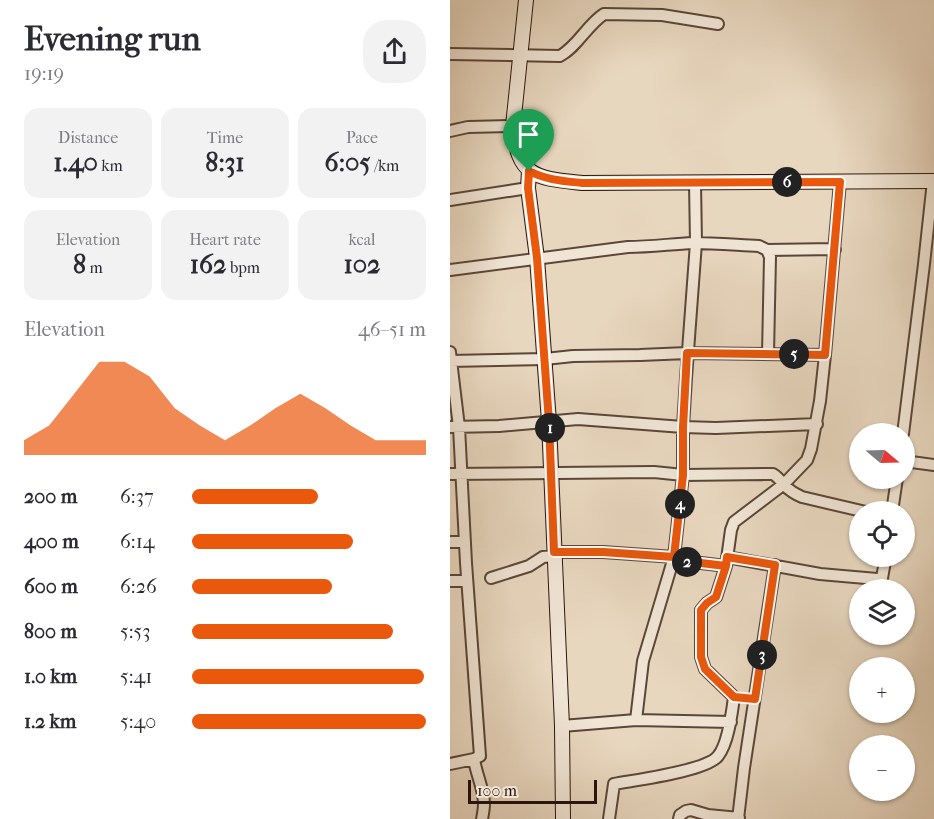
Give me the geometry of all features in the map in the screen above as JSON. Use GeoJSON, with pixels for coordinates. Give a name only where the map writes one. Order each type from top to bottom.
{"type":"FeatureCollection","features":[{"type":"Feature","properties":{"kind":"street"},"geometry":{"type":"LineString","coordinates":[[526,0],[513,126],[521,162],[529,171],[547,178],[582,183],[933,181],[904,423]]}},
{"type":"Feature","properties":{"kind":"street"},"geometry":{"type":"LineString","coordinates":[[450,54],[560,56],[596,19],[604,14],[662,15],[718,24]]}},
{"type":"Feature","properties":{"kind":"street"},"geometry":{"type":"LineString","coordinates":[[450,130],[468,127],[513,126]]}},
{"type":"Feature","properties":{"kind":"street"},"geometry":{"type":"LineString","coordinates":[[529,171],[528,188],[537,258],[549,422],[562,726],[563,819]]}},
{"type":"Feature","properties":{"kind":"street"},"geometry":{"type":"LineString","coordinates":[[755,699],[734,697],[705,669],[701,657],[701,610],[716,597],[727,562],[734,522],[784,484],[807,460],[811,449],[817,423],[825,355],[840,182]]}},
{"type":"Feature","properties":{"kind":"street"},"geometry":{"type":"LineString","coordinates":[[636,720],[643,661],[674,557],[683,475],[687,353],[696,243],[695,183]]}},
{"type":"Feature","properties":{"kind":"street"},"geometry":{"type":"LineString","coordinates":[[450,200],[528,188]]}},
{"type":"Feature","properties":{"kind":"street"},"geometry":{"type":"LineString","coordinates":[[450,270],[628,247],[696,243],[759,246],[767,250],[835,249]]}},
{"type":"Feature","properties":{"kind":"street"},"geometry":{"type":"LineString","coordinates":[[767,250],[770,257],[768,354]]}},
{"type":"Feature","properties":{"kind":"street"},"geometry":{"type":"LineString","coordinates":[[450,764],[480,756],[465,542],[456,474],[451,358],[545,359],[573,356],[687,353],[825,355]]}},
{"type":"Feature","properties":{"kind":"street"},"geometry":{"type":"LineString","coordinates":[[454,427],[499,426],[578,419],[716,428],[817,423]]}},
{"type":"Feature","properties":{"kind":"street"},"geometry":{"type":"LineString","coordinates":[[915,462],[934,465]]}},
{"type":"Feature","properties":{"kind":"street"},"geometry":{"type":"LineString","coordinates":[[456,474],[577,472],[654,472],[683,475],[773,474],[802,497],[849,508]]}},
{"type":"Feature","properties":{"kind":"street"},"geometry":{"type":"LineString","coordinates":[[450,542],[465,542]]}},
{"type":"Feature","properties":{"kind":"street"},"geometry":{"type":"LineString","coordinates":[[491,578],[530,566],[554,554],[603,552],[674,557],[676,560],[775,565],[820,574],[877,579],[882,578],[885,567]]}},
{"type":"Feature","properties":{"kind":"street"},"geometry":{"type":"LineString","coordinates":[[679,819],[680,815],[691,810],[708,815],[739,818],[744,768],[775,565]]}},
{"type":"Feature","properties":{"kind":"street"},"geometry":{"type":"LineString","coordinates":[[450,581],[467,581]]}},
{"type":"Feature","properties":{"kind":"street"},"geometry":{"type":"LineString","coordinates":[[609,819],[614,784],[663,776],[709,763],[718,757],[727,738],[734,697]]}},
{"type":"Feature","properties":{"kind":"street"},"geometry":{"type":"LineString","coordinates":[[562,726],[636,720],[730,722]]}},
{"type":"Feature","properties":{"kind":"street"},"geometry":{"type":"LineString","coordinates":[[474,759],[484,804],[483,819]]}},
{"type":"Feature","properties":{"kind":"route"},"geometry":{"type":"LineString","coordinates":[[529,171],[528,188],[537,258],[549,422],[554,552],[603,552],[674,557],[676,560],[726,566],[716,597],[701,610],[701,657],[705,669],[734,697],[755,699],[775,565],[727,557],[726,566],[676,560],[674,557],[683,475],[687,353],[825,355],[840,182],[582,183],[553,180],[529,171]]}}]}
